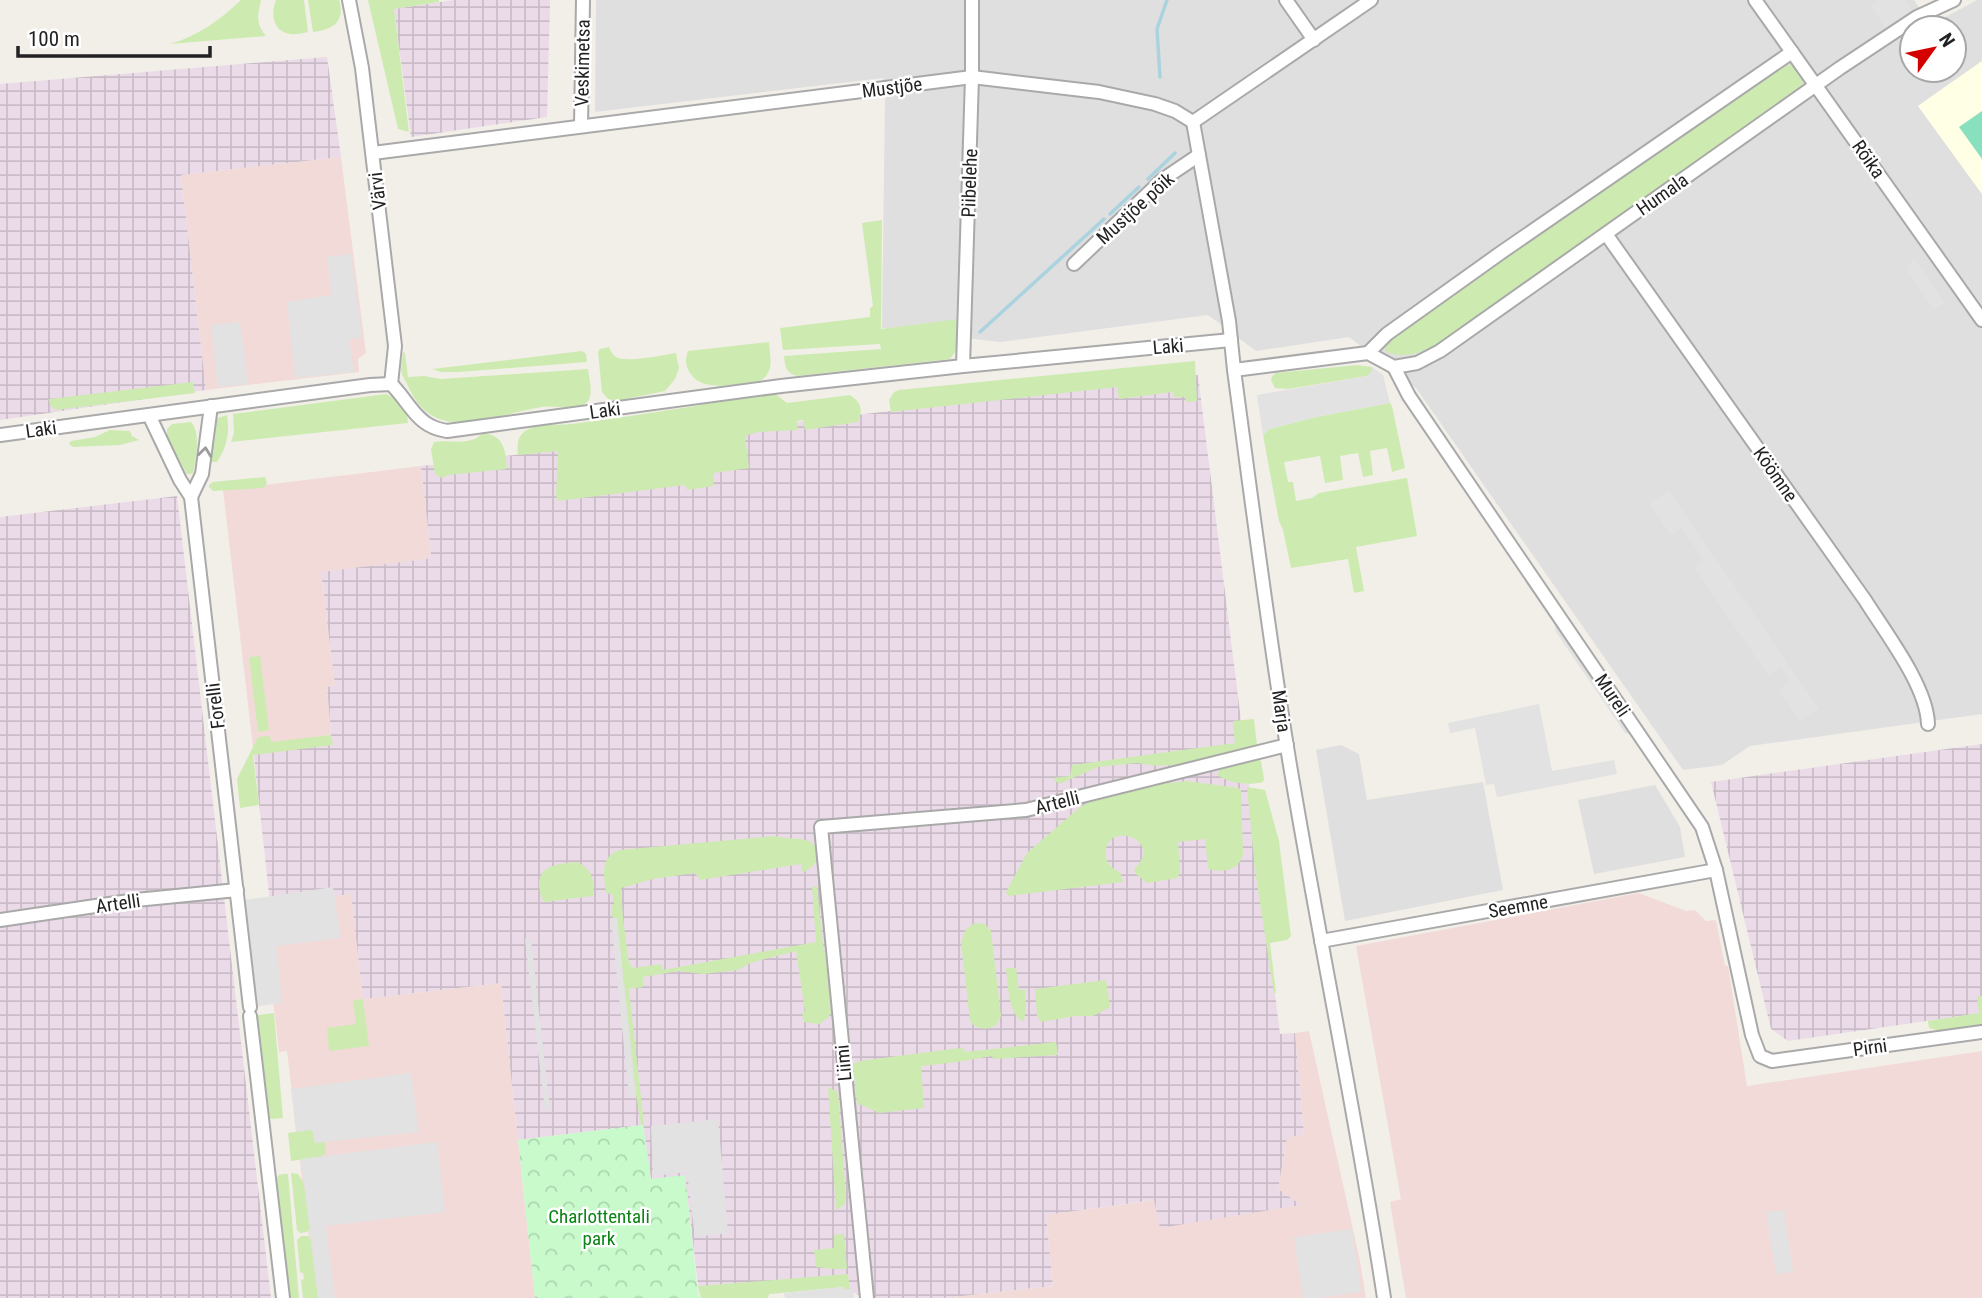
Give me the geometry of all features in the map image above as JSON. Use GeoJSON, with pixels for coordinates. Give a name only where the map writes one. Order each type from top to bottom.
{"type":"FeatureCollection","features":[{"type":"Feature","properties":{"kind":"street","name":"Värvi"},"geometry":{"type":"LineString","coordinates":[[349,0],[362,68],[395,346],[391,384]]}},
{"type":"Feature","properties":{"kind":"street","name":"Veskimetsa"},"geometry":{"type":"LineString","coordinates":[[582,126],[583,0]]}},
{"type":"Feature","properties":{"kind":"street","name":"Piibelehe"},"geometry":{"type":"LineString","coordinates":[[963,366],[972,0]]}},
{"type":"Feature","properties":{"kind":"street"},"geometry":{"type":"LineString","coordinates":[[1286,0],[1314,40]]}},
{"type":"Feature","properties":{"kind":"street"},"geometry":{"type":"LineString","coordinates":[[1193,122],[1371,0]]}},
{"type":"Feature","properties":{"kind":"street","name":"Rõika"},"geometry":{"type":"LineString","coordinates":[[1755,0],[1982,320]]}},
{"type":"Feature","properties":{"kind":"street","name":"Humala"},"geometry":{"type":"LineString","coordinates":[[1925,14],[1954,0]]}},
{"type":"Feature","properties":{"kind":"street","name":"Humala"},"geometry":{"type":"LineString","coordinates":[[1394,367],[1417,363],[1440,351],[1816,85],[1898,31]]}},
{"type":"Feature","properties":{"kind":"street"},"geometry":{"type":"LineString","coordinates":[[1368,353],[1387,334],[1489,260],[1792,52]]}},
{"type":"Feature","properties":{"kind":"street","name":"Mustjõe"},"geometry":{"type":"LineString","coordinates":[[373,153],[972,77],[1099,92],[1165,107],[1193,122]]}},
{"type":"Feature","properties":{"kind":"street","name":"Marja"},"geometry":{"type":"LineString","coordinates":[[1193,122],[1231,340],[1287,745],[1384,1298]]}},
{"type":"Feature","properties":{"kind":"street","name":"Mustjõe põik"},"geometry":{"type":"LineString","coordinates":[[1074,264],[1162,180],[1199,155]]}},
{"type":"Feature","properties":{"kind":"street","name":"Köömne"},"geometry":{"type":"LineString","coordinates":[[1606,234],[1865,600],[1924,698],[1928,724]]}},
{"type":"Feature","properties":{"kind":"street","name":"Laki"},"geometry":{"type":"LineString","coordinates":[[0,435],[391,384],[429,426],[447,432],[686,398],[963,366],[1231,340]]}},
{"type":"Feature","properties":{"kind":"street"},"geometry":{"type":"LineString","coordinates":[[1234,370],[1368,353],[1394,367]]}},
{"type":"Feature","properties":{"kind":"street","name":"Mureli"},"geometry":{"type":"LineString","coordinates":[[1394,367],[1409,396],[1702,827],[1716,870],[1752,1035],[1760,1056]]}},
{"type":"Feature","properties":{"kind":"street"},"geometry":{"type":"LineString","coordinates":[[191,497],[202,474],[211,406]]}},
{"type":"Feature","properties":{"kind":"street","name":"Forelli"},"geometry":{"type":"LineString","coordinates":[[149,415],[191,497],[283,1298]]}},
{"type":"Feature","properties":{"kind":"street","name":"Artelli"},"geometry":{"type":"LineString","coordinates":[[821,827],[1026,810],[1287,745]]}},
{"type":"Feature","properties":{"kind":"street","name":"Liimi"},"geometry":{"type":"LineString","coordinates":[[821,827],[867,1298]]}},
{"type":"Feature","properties":{"kind":"street","name":"Seemne"},"geometry":{"type":"LineString","coordinates":[[1321,941],[1716,870]]}},
{"type":"Feature","properties":{"kind":"street","name":"Artelli"},"geometry":{"type":"LineString","coordinates":[[0,920],[237,890]]}},
{"type":"Feature","properties":{"kind":"street","name":"Pirni"},"geometry":{"type":"LineString","coordinates":[[1760,1056],[1772,1061],[1982,1032]]}},
{"type":"Feature","properties":{"kind":"shaded area"},"geometry":{"type":"Polygon","coordinates":[[[453,0],[550,0],[547,117],[411,137],[394,9],[453,0]]]}},
{"type":"Feature","properties":{"kind":"shaded area"},"geometry":{"type":"Polygon","coordinates":[[[596,0],[1914,0],[1924,14],[1898,14],[1898,84],[1949,84],[1918,106],[1982,194],[1982,714],[1750,746],[1722,765],[1683,770],[1416,388],[1349,337],[1256,351],[1208,315],[1000,342],[882,328],[883,78],[595,112],[596,0]]]}},
{"type":"Feature","properties":{"kind":"shaded area"},"geometry":{"type":"Polygon","coordinates":[[[1878,0],[1905,0],[1915,14],[1898,14],[1898,30],[1890,35],[1870,5],[1878,0]]]}},
{"type":"Feature","properties":{"kind":"shaded area"},"geometry":{"type":"Polygon","coordinates":[[[1977,0],[1982,0],[1982,61],[1968,71],[1968,14],[1951,14],[1977,0]]]}},
{"type":"Feature","properties":{"kind":"shaded area"},"geometry":{"type":"Polygon","coordinates":[[[327,57],[341,157],[181,175],[206,390],[0,420],[0,84],[327,57]]]}},
{"type":"Feature","properties":{"kind":"shaded area"},"geometry":{"type":"Polygon","coordinates":[[[1982,61],[1982,194],[1918,106],[1949,84],[1968,84],[1968,71],[1982,61]]]}},
{"type":"Feature","properties":{"kind":"shaded area"},"geometry":{"type":"Polygon","coordinates":[[[341,157],[366,353],[358,359],[359,372],[206,390],[181,175],[341,157]]]}},
{"type":"Feature","properties":{"kind":"shaded area"},"geometry":{"type":"Polygon","coordinates":[[[351,254],[362,338],[349,339],[354,372],[295,378],[287,302],[332,295],[327,257],[351,254]]]}},
{"type":"Feature","properties":{"kind":"shaded area"},"geometry":{"type":"Polygon","coordinates":[[[1914,258],[1945,303],[1933,309],[1907,270],[1914,258]]]}},
{"type":"Feature","properties":{"kind":"shaded area"},"geometry":{"type":"Polygon","coordinates":[[[240,322],[248,384],[218,387],[211,325],[240,322]]]}},
{"type":"Feature","properties":{"kind":"shaded area"},"geometry":{"type":"Polygon","coordinates":[[[1372,367],[1383,375],[1390,403],[1316,417],[1269,429],[1263,435],[1257,395],[1367,376],[1372,372],[1372,367]]]}},
{"type":"Feature","properties":{"kind":"shaded area"},"geometry":{"type":"Polygon","coordinates":[[[1198,375],[1280,1034],[1295,1033],[1304,1134],[1287,1138],[1278,1189],[1301,1205],[1160,1228],[1154,1200],[1046,1215],[1053,1286],[944,1298],[864,1298],[843,1287],[768,1294],[699,1293],[685,1176],[651,1179],[643,1125],[518,1140],[501,983],[363,999],[351,894],[270,903],[253,748],[332,745],[327,687],[335,685],[321,572],[427,559],[431,554],[421,466],[1198,375]]]}},
{"type":"Feature","properties":{"kind":"shaded area"},"geometry":{"type":"Polygon","coordinates":[[[421,466],[431,554],[427,559],[321,573],[335,685],[327,687],[331,735],[253,747],[223,490],[421,466]]]}},
{"type":"Feature","properties":{"kind":"shaded area"},"geometry":{"type":"Polygon","coordinates":[[[1669,491],[1819,709],[1800,722],[1778,690],[1790,681],[1781,667],[1768,675],[1694,567],[1704,560],[1691,541],[1681,528],[1671,535],[1649,503],[1669,491]]]}},
{"type":"Feature","properties":{"kind":"shaded area"},"geometry":{"type":"Polygon","coordinates":[[[177,496],[271,1298],[0,1298],[0,517],[177,496]]]}},
{"type":"Feature","properties":{"kind":"shaded area"},"geometry":{"type":"Polygon","coordinates":[[[1554,621],[1632,735],[1625,733],[1556,632],[1554,621]]]}},
{"type":"Feature","properties":{"kind":"shaded area"},"geometry":{"type":"Polygon","coordinates":[[[1539,704],[1552,771],[1614,760],[1617,774],[1497,797],[1494,784],[1486,785],[1475,728],[1450,733],[1448,723],[1539,704]]]}},
{"type":"Feature","properties":{"kind":"shaded area"},"geometry":{"type":"Polygon","coordinates":[[[1982,744],[1982,1013],[1788,1041],[1771,1029],[1711,782],[1982,744]]]}},
{"type":"Feature","properties":{"kind":"shaded area"},"geometry":{"type":"Polygon","coordinates":[[[1341,745],[1359,754],[1367,800],[1483,782],[1503,890],[1345,921],[1316,750],[1341,745]]]}},
{"type":"Feature","properties":{"kind":"shaded area"},"geometry":{"type":"Polygon","coordinates":[[[1655,785],[1680,827],[1685,857],[1594,874],[1578,800],[1655,785]]]}},
{"type":"Feature","properties":{"kind":"shaded area"},"geometry":{"type":"Polygon","coordinates":[[[333,887],[341,938],[276,946],[282,1003],[250,1007],[238,901],[333,887]]]}},
{"type":"Feature","properties":{"kind":"shaded area"},"geometry":{"type":"Polygon","coordinates":[[[351,893],[363,999],[501,983],[535,1298],[316,1298],[287,1051],[279,1052],[262,904],[351,893]]]}},
{"type":"Feature","properties":{"kind":"shaded area"},"geometry":{"type":"Polygon","coordinates":[[[1639,893],[1686,911],[1695,910],[1706,921],[1716,920],[1725,966],[1728,966],[1747,1086],[1982,1051],[1982,1298],[1406,1298],[1390,1202],[1401,1199],[1356,946],[1639,893]]]}},
{"type":"Feature","properties":{"kind":"shaded area"},"geometry":{"type":"Polygon","coordinates":[[[617,918],[636,1095],[629,1096],[611,919],[617,918]]]}},
{"type":"Feature","properties":{"kind":"shaded area"},"geometry":{"type":"Polygon","coordinates":[[[525,939],[531,939],[550,1110],[545,1111],[525,939]]]}},
{"type":"Feature","properties":{"kind":"shaded area"},"geometry":{"type":"Polygon","coordinates":[[[1309,1031],[1366,1298],[944,1298],[1053,1286],[1046,1215],[1155,1200],[1160,1227],[1300,1205],[1278,1189],[1287,1138],[1304,1134],[1295,1033],[1309,1031]]]}},
{"type":"Feature","properties":{"kind":"shaded area"},"geometry":{"type":"Polygon","coordinates":[[[411,1073],[419,1132],[315,1143],[312,1130],[296,1132],[291,1089],[411,1073]]]}},
{"type":"Feature","properties":{"kind":"shaded area"},"geometry":{"type":"Polygon","coordinates":[[[718,1119],[728,1233],[695,1237],[687,1172],[653,1176],[651,1126],[718,1119]]]}},
{"type":"Feature","properties":{"kind":"shaded area"},"geometry":{"type":"Polygon","coordinates":[[[437,1142],[445,1212],[326,1226],[335,1298],[318,1298],[301,1159],[437,1142]]]}},
{"type":"Feature","properties":{"kind":"shaded area"},"geometry":{"type":"Polygon","coordinates":[[[1784,1210],[1793,1272],[1776,1274],[1766,1212],[1784,1210]]]}},
{"type":"Feature","properties":{"kind":"shaded area"},"geometry":{"type":"Polygon","coordinates":[[[1352,1229],[1361,1292],[1303,1298],[1294,1237],[1352,1229]]]}},
{"type":"Feature","properties":{"kind":"shaded area"},"geometry":{"type":"Polygon","coordinates":[[[843,1287],[853,1289],[854,1298],[785,1298],[784,1293],[843,1287]]]}},
{"type":"Feature","properties":{"kind":"green space"},"geometry":{"type":"Polygon","coordinates":[[[241,0],[261,0],[259,23],[266,36],[170,44],[190,37],[208,26],[241,0]]]}},
{"type":"Feature","properties":{"kind":"green space"},"geometry":{"type":"Polygon","coordinates":[[[276,0],[304,0],[308,32],[292,34],[284,32],[276,25],[273,16],[276,0]]]}},
{"type":"Feature","properties":{"kind":"green space"},"geometry":{"type":"Polygon","coordinates":[[[308,0],[339,0],[339,19],[331,27],[313,32],[308,0]]]}},
{"type":"Feature","properties":{"kind":"green space"},"geometry":{"type":"Polygon","coordinates":[[[368,0],[439,0],[394,9],[409,132],[398,129],[368,0]]]}},
{"type":"Feature","properties":{"kind":"green space"},"geometry":{"type":"Polygon","coordinates":[[[1781,65],[1790,65],[1796,70],[1803,83],[1801,87],[1446,339],[1409,355],[1385,351],[1386,339],[1781,65]]]}},
{"type":"Feature","properties":{"kind":"green space"},"geometry":{"type":"Polygon","coordinates":[[[1982,111],[1982,159],[1959,127],[1982,111]]]}},
{"type":"Feature","properties":{"kind":"green space"},"geometry":{"type":"Polygon","coordinates":[[[882,220],[881,329],[959,319],[958,348],[950,359],[797,376],[790,373],[784,356],[881,349],[880,344],[783,350],[780,328],[870,317],[870,308],[873,306],[862,223],[882,220]]]}},
{"type":"Feature","properties":{"kind":"green space"},"geometry":{"type":"Polygon","coordinates":[[[769,342],[770,369],[760,381],[712,385],[696,379],[687,367],[688,351],[769,342]]]}},
{"type":"Feature","properties":{"kind":"green space"},"geometry":{"type":"Polygon","coordinates":[[[609,347],[615,356],[621,359],[676,353],[679,368],[675,379],[665,391],[609,400],[602,392],[598,352],[609,347]]]}},
{"type":"Feature","properties":{"kind":"green space"},"geometry":{"type":"Polygon","coordinates":[[[582,351],[586,354],[587,362],[459,372],[432,369],[582,351]]]}},
{"type":"Feature","properties":{"kind":"green space"},"geometry":{"type":"Polygon","coordinates":[[[403,352],[408,377],[441,379],[588,369],[590,397],[585,404],[575,407],[542,407],[489,419],[453,422],[437,418],[423,408],[411,392],[402,373],[403,352]]]}},
{"type":"Feature","properties":{"kind":"green space"},"geometry":{"type":"Polygon","coordinates":[[[1195,361],[1197,401],[1186,402],[1185,397],[1174,397],[1173,392],[1119,399],[1117,387],[891,412],[889,400],[894,392],[899,390],[1195,361]]]}},
{"type":"Feature","properties":{"kind":"green space"},"geometry":{"type":"Polygon","coordinates":[[[1357,365],[1372,367],[1372,372],[1367,376],[1288,389],[1275,388],[1271,380],[1276,373],[1357,365]]]}},
{"type":"Feature","properties":{"kind":"green space"},"geometry":{"type":"Polygon","coordinates":[[[193,382],[195,393],[56,410],[50,405],[49,399],[193,382]]]}},
{"type":"Feature","properties":{"kind":"green space"},"geometry":{"type":"Polygon","coordinates":[[[774,393],[787,403],[850,395],[859,404],[860,418],[858,422],[805,430],[803,420],[797,421],[798,430],[757,432],[745,436],[749,468],[714,473],[713,486],[687,490],[685,485],[558,501],[558,451],[518,455],[520,436],[536,426],[601,420],[774,393]]]}},
{"type":"Feature","properties":{"kind":"green space"},"geometry":{"type":"Polygon","coordinates":[[[386,394],[402,405],[408,423],[231,442],[234,433],[233,414],[386,394]]]}},
{"type":"Feature","properties":{"kind":"green space"},"geometry":{"type":"Polygon","coordinates":[[[1390,403],[1405,468],[1392,472],[1387,448],[1370,451],[1373,475],[1363,477],[1358,453],[1340,456],[1343,480],[1325,483],[1320,456],[1284,462],[1288,482],[1293,482],[1296,501],[1312,498],[1319,493],[1407,478],[1417,536],[1356,547],[1364,591],[1354,593],[1348,559],[1291,568],[1263,435],[1269,429],[1316,417],[1390,403]]]}},
{"type":"Feature","properties":{"kind":"green space"},"geometry":{"type":"Polygon","coordinates":[[[227,415],[228,433],[223,451],[217,462],[208,462],[215,423],[218,418],[227,415]]]}},
{"type":"Feature","properties":{"kind":"green space"},"geometry":{"type":"Polygon","coordinates":[[[191,422],[196,433],[197,446],[193,473],[187,474],[167,437],[167,429],[172,424],[191,422]]]}},
{"type":"Feature","properties":{"kind":"green space"},"geometry":{"type":"Polygon","coordinates":[[[110,430],[130,431],[132,436],[139,440],[120,445],[73,447],[69,444],[71,441],[95,437],[110,430]]]}},
{"type":"Feature","properties":{"kind":"green space"},"geometry":{"type":"Polygon","coordinates":[[[483,433],[495,437],[503,445],[507,469],[448,475],[442,478],[435,474],[431,449],[434,442],[472,440],[483,433]]]}},
{"type":"Feature","properties":{"kind":"green space"},"geometry":{"type":"Polygon","coordinates":[[[265,477],[267,483],[264,488],[213,491],[209,487],[213,482],[265,477]]]}},
{"type":"Feature","properties":{"kind":"green space"},"geometry":{"type":"Polygon","coordinates":[[[260,656],[269,730],[258,732],[249,657],[260,656]]]}},
{"type":"Feature","properties":{"kind":"green space"},"geometry":{"type":"Polygon","coordinates":[[[1254,719],[1257,745],[1185,764],[1158,766],[1137,763],[1098,767],[1059,784],[1053,778],[1070,776],[1072,765],[1235,743],[1233,721],[1254,719]]]}},
{"type":"Feature","properties":{"kind":"green space"},"geometry":{"type":"Polygon","coordinates":[[[331,735],[333,745],[253,755],[259,805],[240,808],[237,779],[258,737],[270,736],[271,742],[331,735]]]}},
{"type":"Feature","properties":{"kind":"green space"},"geometry":{"type":"Polygon","coordinates":[[[1259,759],[1263,782],[1239,783],[1217,775],[1221,767],[1259,759]]]}},
{"type":"Feature","properties":{"kind":"green space"},"geometry":{"type":"Polygon","coordinates":[[[1186,781],[1239,788],[1241,791],[1243,854],[1234,867],[1219,871],[1208,869],[1205,839],[1178,842],[1178,878],[1147,883],[1134,869],[1142,858],[1143,849],[1139,842],[1131,837],[1122,836],[1113,838],[1107,844],[1106,856],[1111,866],[1120,872],[1123,882],[1008,896],[1006,892],[1027,853],[1080,807],[1096,799],[1165,782],[1186,781]]]}},
{"type":"Feature","properties":{"kind":"green space"},"geometry":{"type":"Polygon","coordinates":[[[1247,787],[1265,790],[1279,841],[1291,936],[1287,940],[1270,943],[1274,994],[1255,870],[1247,787]]]}},
{"type":"Feature","properties":{"kind":"green space"},"geometry":{"type":"Polygon","coordinates":[[[776,836],[812,843],[816,848],[815,863],[804,872],[801,864],[700,880],[695,873],[653,879],[621,888],[629,963],[633,968],[661,964],[663,970],[816,942],[812,887],[817,887],[831,1013],[819,1024],[804,1022],[802,1013],[805,1011],[796,951],[750,963],[738,970],[703,974],[679,971],[643,977],[643,987],[629,989],[644,1125],[641,1125],[617,919],[612,917],[612,894],[606,893],[606,862],[613,853],[620,850],[776,836]]]}},
{"type":"Feature","properties":{"kind":"green space"},"geometry":{"type":"Polygon","coordinates":[[[576,862],[586,867],[591,875],[593,896],[544,902],[539,885],[546,869],[576,862]]]}},
{"type":"Feature","properties":{"kind":"green space"},"geometry":{"type":"Polygon","coordinates":[[[975,923],[985,924],[991,931],[1001,1016],[995,1026],[985,1029],[978,1028],[970,1021],[961,942],[966,929],[975,923]]]}},
{"type":"Feature","properties":{"kind":"green space"},"geometry":{"type":"Polygon","coordinates":[[[1006,968],[1016,968],[1019,990],[1025,990],[1024,1022],[1019,1019],[1012,1006],[1006,968]]]}},
{"type":"Feature","properties":{"kind":"green space"},"geometry":{"type":"Polygon","coordinates":[[[1106,980],[1110,1007],[1093,1016],[1041,1022],[1037,1016],[1035,989],[1106,980]]]}},
{"type":"Feature","properties":{"kind":"green space"},"geometry":{"type":"Polygon","coordinates":[[[1982,996],[1982,1026],[1940,1031],[1929,1028],[1928,1021],[1979,1013],[1977,997],[1982,996]]]}},
{"type":"Feature","properties":{"kind":"green space"},"geometry":{"type":"Polygon","coordinates":[[[363,999],[369,1046],[329,1051],[327,1028],[356,1024],[353,1000],[363,999]]]}},
{"type":"Feature","properties":{"kind":"green space"},"geometry":{"type":"Polygon","coordinates":[[[274,1013],[283,1118],[271,1119],[268,1117],[256,1019],[258,1015],[274,1013]]]}},
{"type":"Feature","properties":{"kind":"green space"},"geometry":{"type":"Polygon","coordinates":[[[1056,1042],[1058,1055],[993,1059],[992,1056],[921,1066],[924,1108],[879,1113],[857,1104],[853,1064],[860,1061],[952,1049],[963,1048],[965,1052],[1056,1042]]]}},
{"type":"Feature","properties":{"kind":"green space"},"geometry":{"type":"Polygon","coordinates":[[[828,1087],[838,1092],[846,1198],[844,1205],[836,1210],[828,1087]]]}},
{"type":"Feature","properties":{"kind":"green space","name":"Charlottentali park"},"geometry":{"type":"Polygon","coordinates":[[[643,1125],[651,1179],[685,1175],[698,1294],[701,1298],[535,1298],[518,1140],[643,1125]]]}},
{"type":"Feature","properties":{"kind":"green space"},"geometry":{"type":"Polygon","coordinates":[[[313,1129],[315,1143],[325,1142],[326,1153],[321,1157],[291,1161],[288,1133],[313,1129]]]}},
{"type":"Feature","properties":{"kind":"green space"},"geometry":{"type":"Polygon","coordinates":[[[291,1173],[298,1174],[304,1183],[310,1229],[307,1232],[300,1233],[297,1230],[291,1173]]]}},
{"type":"Feature","properties":{"kind":"green space"},"geometry":{"type":"Polygon","coordinates":[[[288,1174],[299,1298],[288,1298],[275,1180],[288,1174]]]}},
{"type":"Feature","properties":{"kind":"green space"},"geometry":{"type":"Polygon","coordinates":[[[844,1234],[847,1269],[816,1267],[814,1250],[834,1248],[834,1235],[844,1234]]]}},
{"type":"Feature","properties":{"kind":"green space"},"geometry":{"type":"Polygon","coordinates":[[[301,1236],[308,1236],[311,1240],[318,1298],[303,1298],[301,1280],[304,1279],[303,1273],[300,1272],[297,1240],[301,1236]]]}},
{"type":"Feature","properties":{"kind":"green space"},"geometry":{"type":"Polygon","coordinates":[[[848,1274],[850,1289],[843,1287],[769,1294],[768,1298],[701,1298],[698,1286],[848,1274]]]}},
{"type":"Feature","properties":{"kind":"waterway"},"geometry":{"type":"LineString","coordinates":[[1160,77],[1157,29],[1167,0]]}},
{"type":"Feature","properties":{"kind":"waterway"},"geometry":{"type":"LineString","coordinates":[[1148,179],[1175,153]]}},
{"type":"Feature","properties":{"kind":"waterway"},"geometry":{"type":"LineString","coordinates":[[1110,214],[1139,187]]}},
{"type":"Feature","properties":{"kind":"waterway"},"geometry":{"type":"LineString","coordinates":[[980,332],[1104,219]]}}]}
